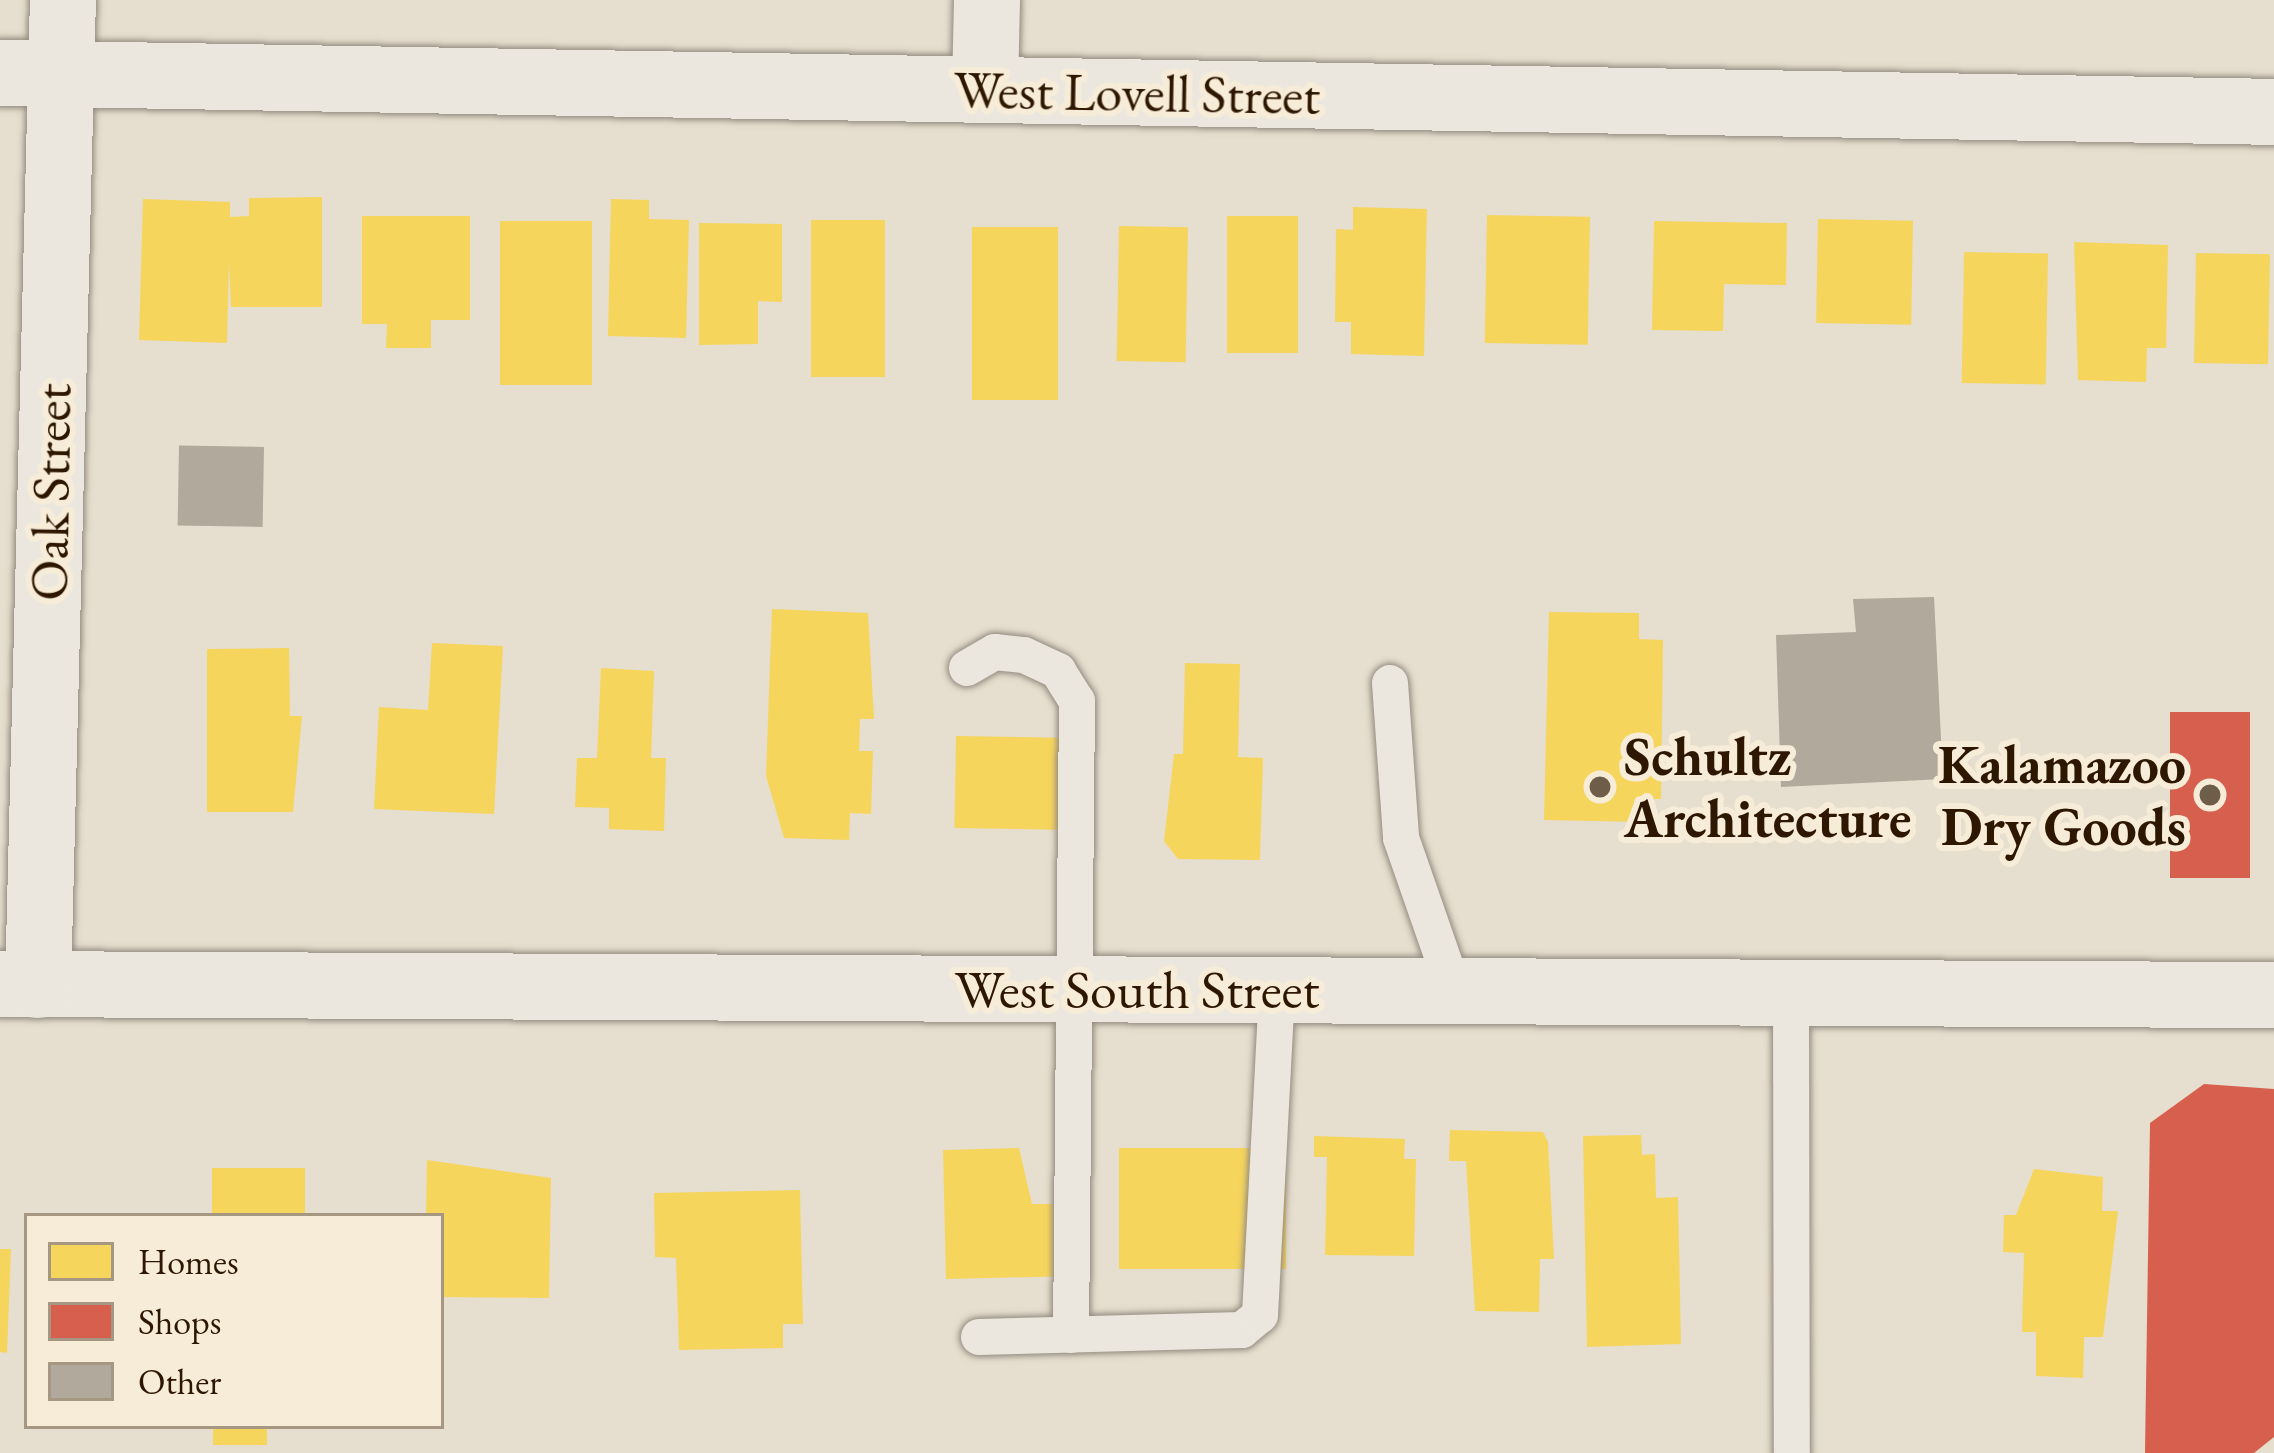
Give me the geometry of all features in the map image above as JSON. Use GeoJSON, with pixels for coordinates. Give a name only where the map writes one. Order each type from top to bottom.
{"type":"FeatureCollection","features":[{"type":"Feature","properties":{"kind":"street","name":"Oak Street"},"geometry":{"type":"LineString","coordinates":[[19,985],[30,74],[63,0]]}},
{"type":"Feature","properties":{"kind":"street"},"geometry":{"type":"LineString","coordinates":[[985,89],[987,0]]}},
{"type":"Feature","properties":{"kind":"street","name":"West Lovell Street"},"geometry":{"type":"LineString","coordinates":[[30,74],[2274,112]]}},
{"type":"Feature","properties":{"kind":"street","name":"West South Street"},"geometry":{"type":"LineString","coordinates":[[19,985],[2274,995]]}},
{"type":"Feature","properties":{"kind":"lane"},"geometry":{"type":"LineString","coordinates":[[967,668],[995,652],[1024,655],[1058,671],[1077,700],[1071,1335]]}},
{"type":"Feature","properties":{"kind":"lane"},"geometry":{"type":"LineString","coordinates":[[1390,683],[1401,838],[1454,990]]}},
{"type":"Feature","properties":{"kind":"lane"},"geometry":{"type":"LineString","coordinates":[[980,1337],[1242,1330],[1260,1315],[1277,989]]}},
{"type":"Feature","properties":{"kind":"lane"},"geometry":{"type":"LineString","coordinates":[[1791,991],[1792,1453]]}},
{"type":"Feature","properties":{"kind":"building: Homes"},"geometry":{"type":"Polygon","coordinates":[[[322,197],[322,307],[231,307],[229,261],[227,343],[139,340],[143,199],[230,202],[230,217],[249,216],[249,198],[322,197]]]}},
{"type":"Feature","properties":{"kind":"building: Homes"},"geometry":{"type":"Polygon","coordinates":[[[611,199],[649,200],[649,219],[689,220],[686,338],[608,336],[611,199]]]}},
{"type":"Feature","properties":{"kind":"building: Homes"},"geometry":{"type":"Polygon","coordinates":[[[1353,207],[1427,209],[1424,356],[1351,354],[1351,322],[1335,322],[1336,229],[1353,230],[1353,207]]]}},
{"type":"Feature","properties":{"kind":"building: Homes"},"geometry":{"type":"Polygon","coordinates":[[[1487,215],[1590,217],[1588,345],[1485,343],[1487,215]]]}},
{"type":"Feature","properties":{"kind":"building: Homes"},"geometry":{"type":"Polygon","coordinates":[[[362,216],[470,216],[470,320],[431,320],[431,348],[386,348],[387,324],[362,324],[362,216]]]}},
{"type":"Feature","properties":{"kind":"building: Homes"},"geometry":{"type":"Polygon","coordinates":[[[1227,216],[1298,216],[1298,353],[1227,353],[1227,216]]]}},
{"type":"Feature","properties":{"kind":"building: Homes"},"geometry":{"type":"Polygon","coordinates":[[[1818,219],[1913,221],[1911,325],[1816,323],[1818,219]]]}},
{"type":"Feature","properties":{"kind":"building: Homes"},"geometry":{"type":"Polygon","coordinates":[[[811,220],[885,220],[885,377],[811,377],[811,220]]]}},
{"type":"Feature","properties":{"kind":"building: Homes"},"geometry":{"type":"Polygon","coordinates":[[[500,221],[592,221],[592,385],[500,385],[500,221]]]}},
{"type":"Feature","properties":{"kind":"building: Homes"},"geometry":{"type":"Polygon","coordinates":[[[1654,221],[1787,223],[1786,285],[1724,284],[1723,331],[1652,330],[1654,221]]]}},
{"type":"Feature","properties":{"kind":"building: Homes"},"geometry":{"type":"Polygon","coordinates":[[[699,223],[782,224],[782,302],[758,301],[758,344],[699,345],[699,223]]]}},
{"type":"Feature","properties":{"kind":"building: Homes"},"geometry":{"type":"Polygon","coordinates":[[[1119,226],[1188,227],[1186,362],[1117,361],[1119,226]]]}},
{"type":"Feature","properties":{"kind":"building: Homes"},"geometry":{"type":"Polygon","coordinates":[[[972,227],[1058,227],[1058,400],[972,400],[972,227]]]}},
{"type":"Feature","properties":{"kind":"building: Homes"},"geometry":{"type":"Polygon","coordinates":[[[2074,242],[2168,245],[2166,348],[2147,348],[2146,382],[2078,380],[2074,242]]]}},
{"type":"Feature","properties":{"kind":"building: Homes"},"geometry":{"type":"Polygon","coordinates":[[[1964,252],[2048,253],[2046,384],[1962,383],[1964,252]]]}},
{"type":"Feature","properties":{"kind":"building: Homes"},"geometry":{"type":"Polygon","coordinates":[[[2196,253],[2270,254],[2268,364],[2194,363],[2196,253]]]}},
{"type":"Feature","properties":{"kind":"building: Homes"},"geometry":{"type":"Polygon","coordinates":[[[772,609],[868,613],[874,719],[860,719],[859,751],[873,751],[871,814],[850,813],[849,840],[784,838],[766,776],[772,609]]]}},
{"type":"Feature","properties":{"kind":"building: Homes"},"geometry":{"type":"Polygon","coordinates":[[[1549,612],[1639,613],[1639,639],[1663,640],[1661,799],[1644,799],[1644,822],[1544,820],[1549,612]]]}},
{"type":"Feature","properties":{"kind":"building: Homes"},"geometry":{"type":"Polygon","coordinates":[[[432,643],[503,646],[494,814],[374,809],[379,707],[428,710],[432,643]]]}},
{"type":"Feature","properties":{"kind":"building: Homes"},"geometry":{"type":"Polygon","coordinates":[[[289,648],[290,716],[302,716],[293,812],[207,812],[207,649],[289,648]]]}},
{"type":"Feature","properties":{"kind":"building: Homes"},"geometry":{"type":"Polygon","coordinates":[[[1185,663],[1240,664],[1238,757],[1263,758],[1260,860],[1178,859],[1164,841],[1174,754],[1183,754],[1185,663]]]}},
{"type":"Feature","properties":{"kind":"building: Homes"},"geometry":{"type":"Polygon","coordinates":[[[601,668],[654,671],[651,758],[666,758],[664,831],[609,829],[609,808],[575,807],[577,758],[597,758],[601,668]]]}},
{"type":"Feature","properties":{"kind":"building: Homes"},"geometry":{"type":"Polygon","coordinates":[[[956,736],[1088,738],[1086,830],[954,828],[956,736]]]}},
{"type":"Feature","properties":{"kind":"building: Homes"},"geometry":{"type":"Polygon","coordinates":[[[1450,1130],[1543,1132],[1548,1142],[1554,1259],[1540,1259],[1539,1312],[1475,1311],[1466,1161],[1449,1161],[1450,1130]]]}},
{"type":"Feature","properties":{"kind":"building: Homes"},"geometry":{"type":"Polygon","coordinates":[[[1641,1135],[1642,1155],[1655,1154],[1656,1198],[1678,1197],[1681,1344],[1587,1347],[1583,1136],[1641,1135]]]}},
{"type":"Feature","properties":{"kind":"building: Homes"},"geometry":{"type":"Polygon","coordinates":[[[1314,1136],[1405,1139],[1404,1159],[1416,1159],[1414,1256],[1325,1255],[1327,1157],[1314,1157],[1314,1136]]]}},
{"type":"Feature","properties":{"kind":"building: Homes"},"geometry":{"type":"Polygon","coordinates":[[[1019,1148],[1032,1204],[1074,1204],[1076,1276],[946,1279],[943,1150],[1019,1148]]]}},
{"type":"Feature","properties":{"kind":"building: Homes"},"geometry":{"type":"Polygon","coordinates":[[[1119,1148],[1286,1148],[1286,1269],[1119,1269],[1119,1148]]]}},
{"type":"Feature","properties":{"kind":"building: Homes"},"geometry":{"type":"Polygon","coordinates":[[[427,1160],[551,1178],[549,1298],[444,1297],[444,1213],[426,1213],[427,1160]]]}},
{"type":"Feature","properties":{"kind":"building: Homes"},"geometry":{"type":"Polygon","coordinates":[[[212,1168],[305,1168],[305,1213],[212,1213],[212,1168]]]}},
{"type":"Feature","properties":{"kind":"building: Homes"},"geometry":{"type":"Polygon","coordinates":[[[2034,1169],[2103,1177],[2102,1211],[2118,1211],[2103,1337],[2084,1337],[2083,1378],[2036,1376],[2036,1332],[2022,1332],[2024,1253],[2003,1252],[2004,1215],[2016,1215],[2034,1169]]]}},
{"type":"Feature","properties":{"kind":"building: Homes"},"geometry":{"type":"Polygon","coordinates":[[[800,1190],[803,1324],[783,1324],[783,1348],[679,1350],[676,1258],[655,1257],[654,1193],[800,1190]]]}},
{"type":"Feature","properties":{"kind":"building: Homes"},"geometry":{"type":"Polygon","coordinates":[[[0,1249],[11,1249],[7,1353],[0,1352],[0,1249]]]}},
{"type":"Feature","properties":{"kind":"building: Homes"},"geometry":{"type":"Polygon","coordinates":[[[213,1429],[267,1429],[267,1445],[213,1445],[213,1429]]]}},
{"type":"Feature","properties":{"kind":"building: Shops","name":"Kalamazoo Dry Goods"},"geometry":{"type":"Polygon","coordinates":[[[2170,712],[2250,712],[2250,878],[2170,878],[2170,712]]]}},
{"type":"Feature","properties":{"kind":"building: Shops"},"geometry":{"type":"Polygon","coordinates":[[[2204,1084],[2274,1089],[2274,1437],[2254,1453],[2145,1453],[2150,1123],[2204,1084]]]}},
{"type":"Feature","properties":{"kind":"building: Other"},"geometry":{"type":"Polygon","coordinates":[[[179,446],[264,447],[263,527],[178,526],[179,446]]]}},
{"type":"Feature","properties":{"kind":"building: Other"},"geometry":{"type":"Polygon","coordinates":[[[1934,597],[1943,779],[1781,787],[1776,635],[1856,632],[1853,599],[1934,597]]]}},
{"type":"Feature","properties":{"kind":"place","name":"Schultz Architecture"},"geometry":{"type":"Point","coordinates":[1600,787]}},
{"type":"Feature","properties":{"kind":"place","name":"Kalamazoo Dry Goods"},"geometry":{"type":"Point","coordinates":[2210,795]}}]}
